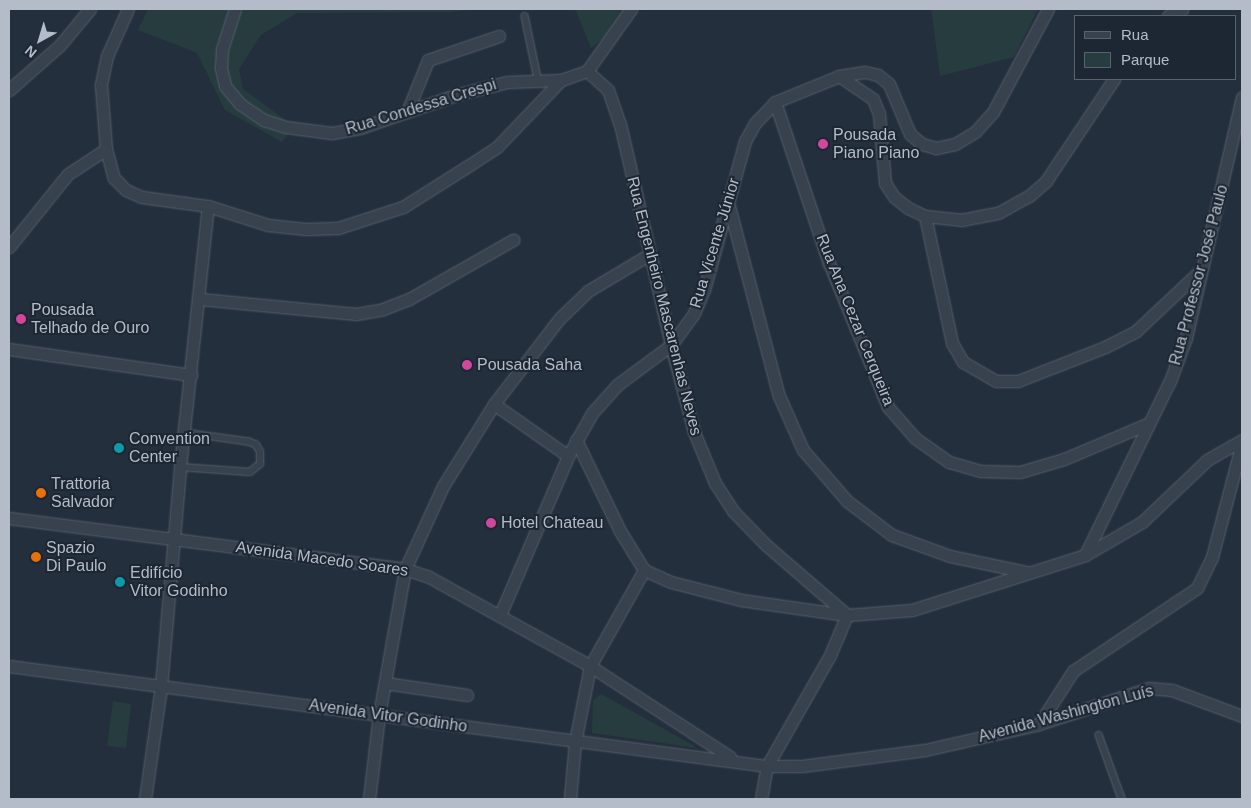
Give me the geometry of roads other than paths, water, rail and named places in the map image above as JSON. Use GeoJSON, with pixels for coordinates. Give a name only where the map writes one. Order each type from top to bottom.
{"type":"FeatureCollection","features":[{"type":"Feature","properties":{"kind":"street"},"geometry":{"type":"LineString","coordinates":[[9,90],[60,45],[90,9]]}},
{"type":"Feature","properties":{"kind":"street"},"geometry":{"type":"LineString","coordinates":[[128,9],[107,56],[101,85],[106,150],[114,178],[126,190],[142,197],[208,206],[268,225],[306,229],[338,228],[368,220],[403,207],[497,147],[561,80],[587,70],[631,9]]}},
{"type":"Feature","properties":{"kind":"street","name":"Rua Condessa Crespi"},"geometry":{"type":"LineString","coordinates":[[236,9],[222,49],[221,68],[225,86],[240,104],[264,120],[332,133],[360,128],[507,82],[561,80]]}},
{"type":"Feature","properties":{"kind":"street","name":"Rua Vicente Júnior"},"geometry":{"type":"LineString","coordinates":[[500,615],[568,456],[592,413],[618,385],[671,345],[694,313],[704,290],[729,206],[745,141],[755,123],[774,102],[839,76],[865,72],[878,75],[889,84],[898,100],[902,119],[910,134],[922,144],[936,148],[955,144],[976,132],[992,112],[1048,9]]}},
{"type":"Feature","properties":{"kind":"street"},"geometry":{"type":"LineString","coordinates":[[1170,15],[1182,9]]}},
{"type":"Feature","properties":{"kind":"street"},"geometry":{"type":"LineString","coordinates":[[407,112],[428,60],[499,36]]}},
{"type":"Feature","properties":{"kind":"street","name":"Rua Engenheiro Mascarenhas Neves"},"geometry":{"type":"LineString","coordinates":[[587,70],[608,90],[620,124],[671,345],[694,432],[715,482],[733,511],[766,545],[847,615]]}},
{"type":"Feature","properties":{"kind":"street"},"geometry":{"type":"LineString","coordinates":[[839,76],[873,99],[879,114],[885,183],[894,197],[908,208],[925,216],[961,220],[998,213],[1029,196],[1046,181],[1113,80]]}},
{"type":"Feature","properties":{"kind":"street","name":"Rua Professor José Paulo"},"geometry":{"type":"LineString","coordinates":[[1085,555],[1147,424],[1170,381],[1186,338],[1242,97]]}},
{"type":"Feature","properties":{"kind":"street","name":"Rua Ana Cezar Cerqueira"},"geometry":{"type":"LineString","coordinates":[[774,102],[829,264],[888,407],[915,438],[949,462],[980,471],[1020,472],[1064,459],[1147,424]]}},
{"type":"Feature","properties":{"kind":"street"},"geometry":{"type":"LineString","coordinates":[[9,247],[68,174],[106,150]]}},
{"type":"Feature","properties":{"kind":"street"},"geometry":{"type":"LineString","coordinates":[[145,799],[161,686],[180,466],[200,299],[208,206]]}},
{"type":"Feature","properties":{"kind":"street"},"geometry":{"type":"LineString","coordinates":[[729,206],[779,396],[804,450],[847,502],[892,535],[950,556],[1028,572]]}},
{"type":"Feature","properties":{"kind":"street"},"geometry":{"type":"LineString","coordinates":[[925,216],[952,343],[963,362],[996,381],[1018,381],[1105,346],[1136,331],[1201,270]]}},
{"type":"Feature","properties":{"kind":"street"},"geometry":{"type":"LineString","coordinates":[[200,299],[356,314],[383,309],[408,298],[513,240]]}},
{"type":"Feature","properties":{"kind":"street"},"geometry":{"type":"LineString","coordinates":[[369,799],[379,715],[405,569],[443,486],[494,404],[534,350],[588,291],[650,254]]}},
{"type":"Feature","properties":{"kind":"street"},"geometry":{"type":"LineString","coordinates":[[9,349],[191,375]]}},
{"type":"Feature","properties":{"kind":"street"},"geometry":{"type":"LineString","coordinates":[[494,404],[568,456]]}},
{"type":"Feature","properties":{"kind":"street"},"geometry":{"type":"LineString","coordinates":[[576,440],[620,531],[644,570],[671,582],[741,600],[847,615],[912,610],[1085,555],[1142,522],[1207,460],[1242,442]]}},
{"type":"Feature","properties":{"kind":"street"},"geometry":{"type":"LineString","coordinates":[[1039,724],[1073,671],[1197,588],[1212,557],[1242,442]]}},
{"type":"Feature","properties":{"kind":"street","name":"Avenida Macedo Soares"},"geometry":{"type":"LineString","coordinates":[[9,518],[405,569],[429,577],[590,666],[700,740],[736,761]]}},
{"type":"Feature","properties":{"kind":"street"},"geometry":{"type":"LineString","coordinates":[[570,799],[575,742],[590,666],[644,570]]}},
{"type":"Feature","properties":{"kind":"street"},"geometry":{"type":"LineString","coordinates":[[761,799],[766,766],[830,655],[847,615]]}},
{"type":"Feature","properties":{"kind":"street","name":"Avenida Vitor Godinho"},"geometry":{"type":"LineString","coordinates":[[9,666],[766,766]]}},
{"type":"Feature","properties":{"kind":"street"},"geometry":{"type":"LineString","coordinates":[[385,684],[467,695]]}},
{"type":"Feature","properties":{"kind":"street","name":"Avenida Washington Luís"},"geometry":{"type":"LineString","coordinates":[[766,766],[802,766],[926,750],[1039,724],[1149,688],[1161,688],[1242,716]]}},
{"type":"Feature","properties":{"kind":"street"},"geometry":{"type":"LineString","coordinates":[[693,755],[700,740]]}},
{"type":"Feature","properties":{"kind":"lane"},"geometry":{"type":"LineString","coordinates":[[525,16],[538,80]]}},
{"type":"Feature","properties":{"kind":"lane"},"geometry":{"type":"LineString","coordinates":[[180,466],[250,472],[260,464],[260,452],[256,445],[248,442],[184,433]]}},
{"type":"Feature","properties":{"kind":"lane"},"geometry":{"type":"LineString","coordinates":[[1099,734],[1122,799]]}},
{"type":"Feature","properties":{"kind":"place","name":"Pousada Piano Piano"},"geometry":{"type":"Point","coordinates":[823,144]}},
{"type":"Feature","properties":{"kind":"place","name":"Pousada Telhado de Ouro"},"geometry":{"type":"Point","coordinates":[21,319]}},
{"type":"Feature","properties":{"kind":"place","name":"Pousada Saha"},"geometry":{"type":"Point","coordinates":[467,365]}},
{"type":"Feature","properties":{"kind":"place","name":"Convention Center"},"geometry":{"type":"Point","coordinates":[119,448]}},
{"type":"Feature","properties":{"kind":"place","name":"Trattoria Salvador"},"geometry":{"type":"Point","coordinates":[41,493]}},
{"type":"Feature","properties":{"kind":"place","name":"Hotel Chateau"},"geometry":{"type":"Point","coordinates":[491,523]}},
{"type":"Feature","properties":{"kind":"place","name":"Spazio Di Paulo"},"geometry":{"type":"Point","coordinates":[36,557]}},
{"type":"Feature","properties":{"kind":"place","name":"Edifício Vitor Godinho"},"geometry":{"type":"Point","coordinates":[120,582]}}]}
